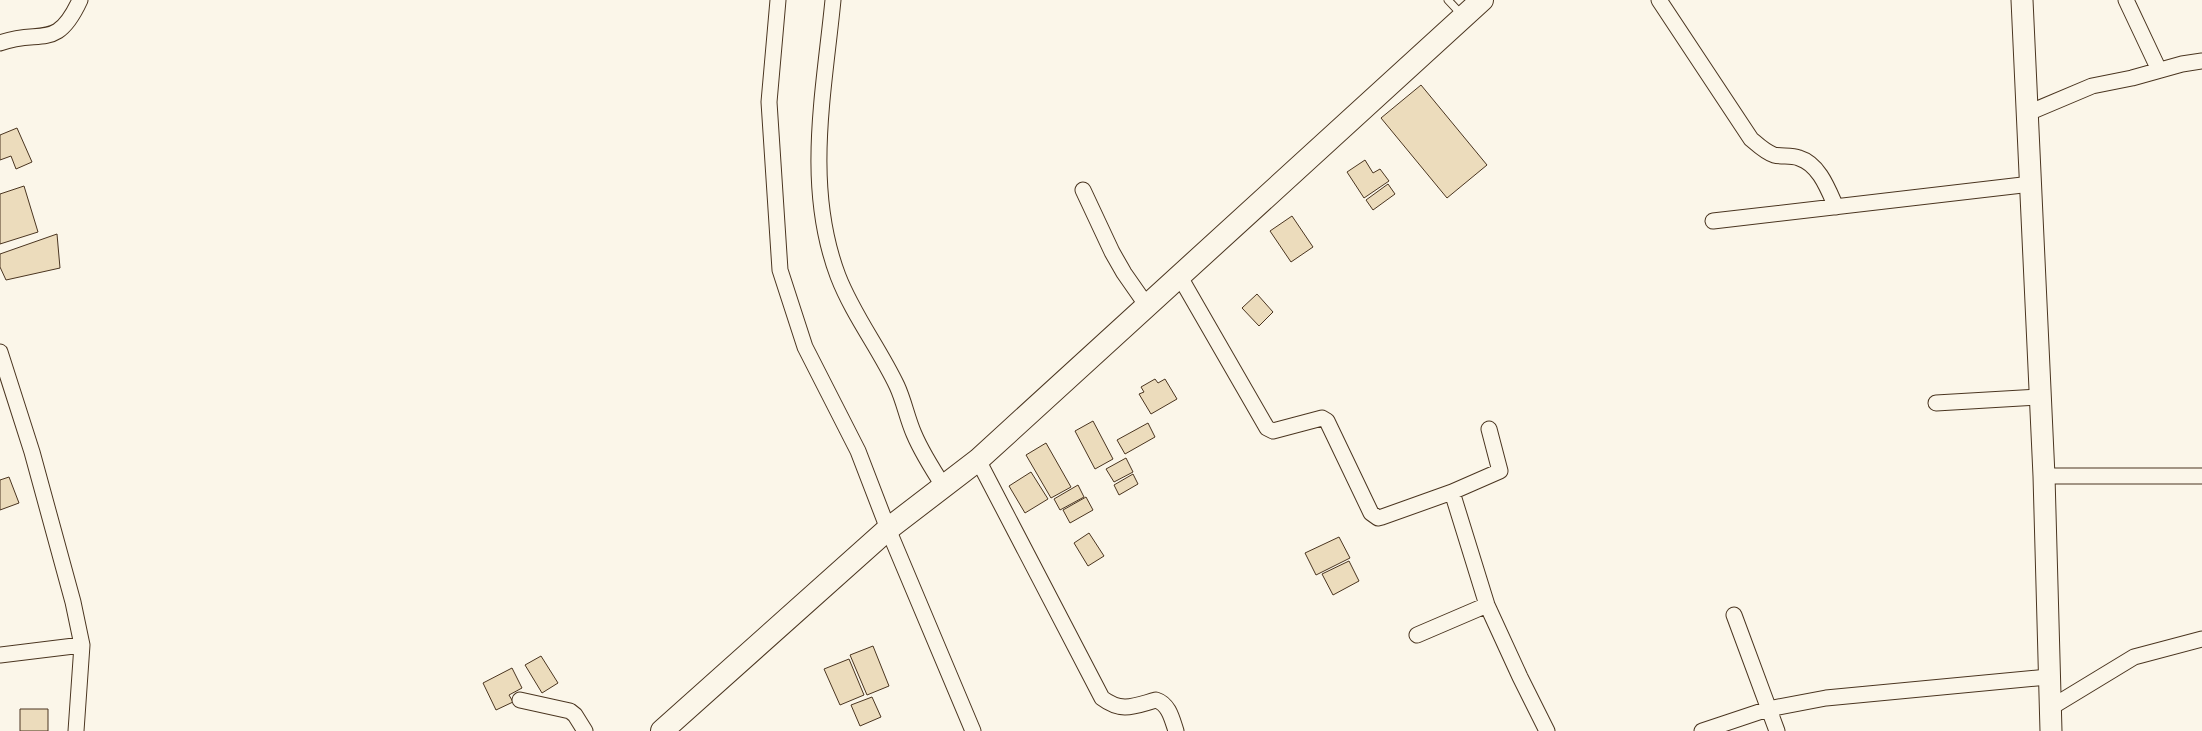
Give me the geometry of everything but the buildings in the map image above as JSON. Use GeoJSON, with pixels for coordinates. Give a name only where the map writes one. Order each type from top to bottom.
{"type":"FeatureCollection","features":[{"type":"Feature","properties":{"kind":"highway"},"geometry":{"type":"LineString","coordinates":[[662,731],[888,529],[978,460],[1482,0]]}},
{"type":"Feature","properties":{"kind":"main road"},"geometry":{"type":"LineString","coordinates":[[2022,0],[2044,476],[2048,677],[2051,731]]}},
{"type":"Feature","properties":{"kind":"street"},"geometry":{"type":"LineString","coordinates":[[0,43],[56,34],[68,21],[80,0]]}},
{"type":"Feature","properties":{"kind":"street"},"geometry":{"type":"LineString","coordinates":[[778,0],[768,102],[780,270],[805,347],[858,451],[888,529],[973,731]]}},
{"type":"Feature","properties":{"kind":"street"},"geometry":{"type":"LineString","coordinates":[[833,0],[821,95],[819,190],[824,225],[838,275],[852,307],[897,386],[907,410],[913,433],[944,487]]}},
{"type":"Feature","properties":{"kind":"street"},"geometry":{"type":"LineString","coordinates":[[1659,0],[1751,138],[1760,147],[1773,154],[1799,158],[1808,162],[1823,179],[1836,207]]}},
{"type":"Feature","properties":{"kind":"street"},"geometry":{"type":"LineString","coordinates":[[2126,0],[2159,70]]}},
{"type":"Feature","properties":{"kind":"street"},"geometry":{"type":"LineString","coordinates":[[2028,114],[2092,86],[2182,64],[2202,61]]}},
{"type":"Feature","properties":{"kind":"street"},"geometry":{"type":"LineString","coordinates":[[1713,221],[2031,184]]}},
{"type":"Feature","properties":{"kind":"street"},"geometry":{"type":"LineString","coordinates":[[1083,190],[1112,252],[1124,273],[1147,306]]}},
{"type":"Feature","properties":{"kind":"street"},"geometry":{"type":"LineString","coordinates":[[1180,277],[1268,428],[1273,431],[1322,418],[1327,422],[1371,513],[1374,516],[1382,517],[1452,492],[1500,471],[1489,429]]}},
{"type":"Feature","properties":{"kind":"street"},"geometry":{"type":"LineString","coordinates":[[0,352],[32,452],[67,580],[82,645],[76,731]]}},
{"type":"Feature","properties":{"kind":"street"},"geometry":{"type":"LineString","coordinates":[[1936,403],[2040,397]]}},
{"type":"Feature","properties":{"kind":"street"},"geometry":{"type":"LineString","coordinates":[[978,460],[1102,698],[1112,706],[1123,708],[1156,700],[1162,702],[1168,709],[1176,731]]}},
{"type":"Feature","properties":{"kind":"street"},"geometry":{"type":"LineString","coordinates":[[2044,476],[2202,476]]}},
{"type":"Feature","properties":{"kind":"street"},"geometry":{"type":"LineString","coordinates":[[1452,492],[1487,605],[1547,731]]}},
{"type":"Feature","properties":{"kind":"street"},"geometry":{"type":"LineString","coordinates":[[1418,635],[1487,605]]}},
{"type":"Feature","properties":{"kind":"street"},"geometry":{"type":"LineString","coordinates":[[1734,615],[1777,731]]}},
{"type":"Feature","properties":{"kind":"street"},"geometry":{"type":"LineString","coordinates":[[2050,708],[2134,657],[2202,640]]}},
{"type":"Feature","properties":{"kind":"street"},"geometry":{"type":"LineString","coordinates":[[0,655],[82,645]]}},
{"type":"Feature","properties":{"kind":"street"},"geometry":{"type":"LineString","coordinates":[[1702,731],[1768,709],[1826,698],[2048,677]]}},
{"type":"Feature","properties":{"kind":"street"},"geometry":{"type":"LineString","coordinates":[[520,700],[570,711],[575,715],[585,731]]}},
{"type":"Feature","properties":{"kind":"lane"},"geometry":{"type":"LineString","coordinates":[[1448,0],[1464,17]]}}]}
